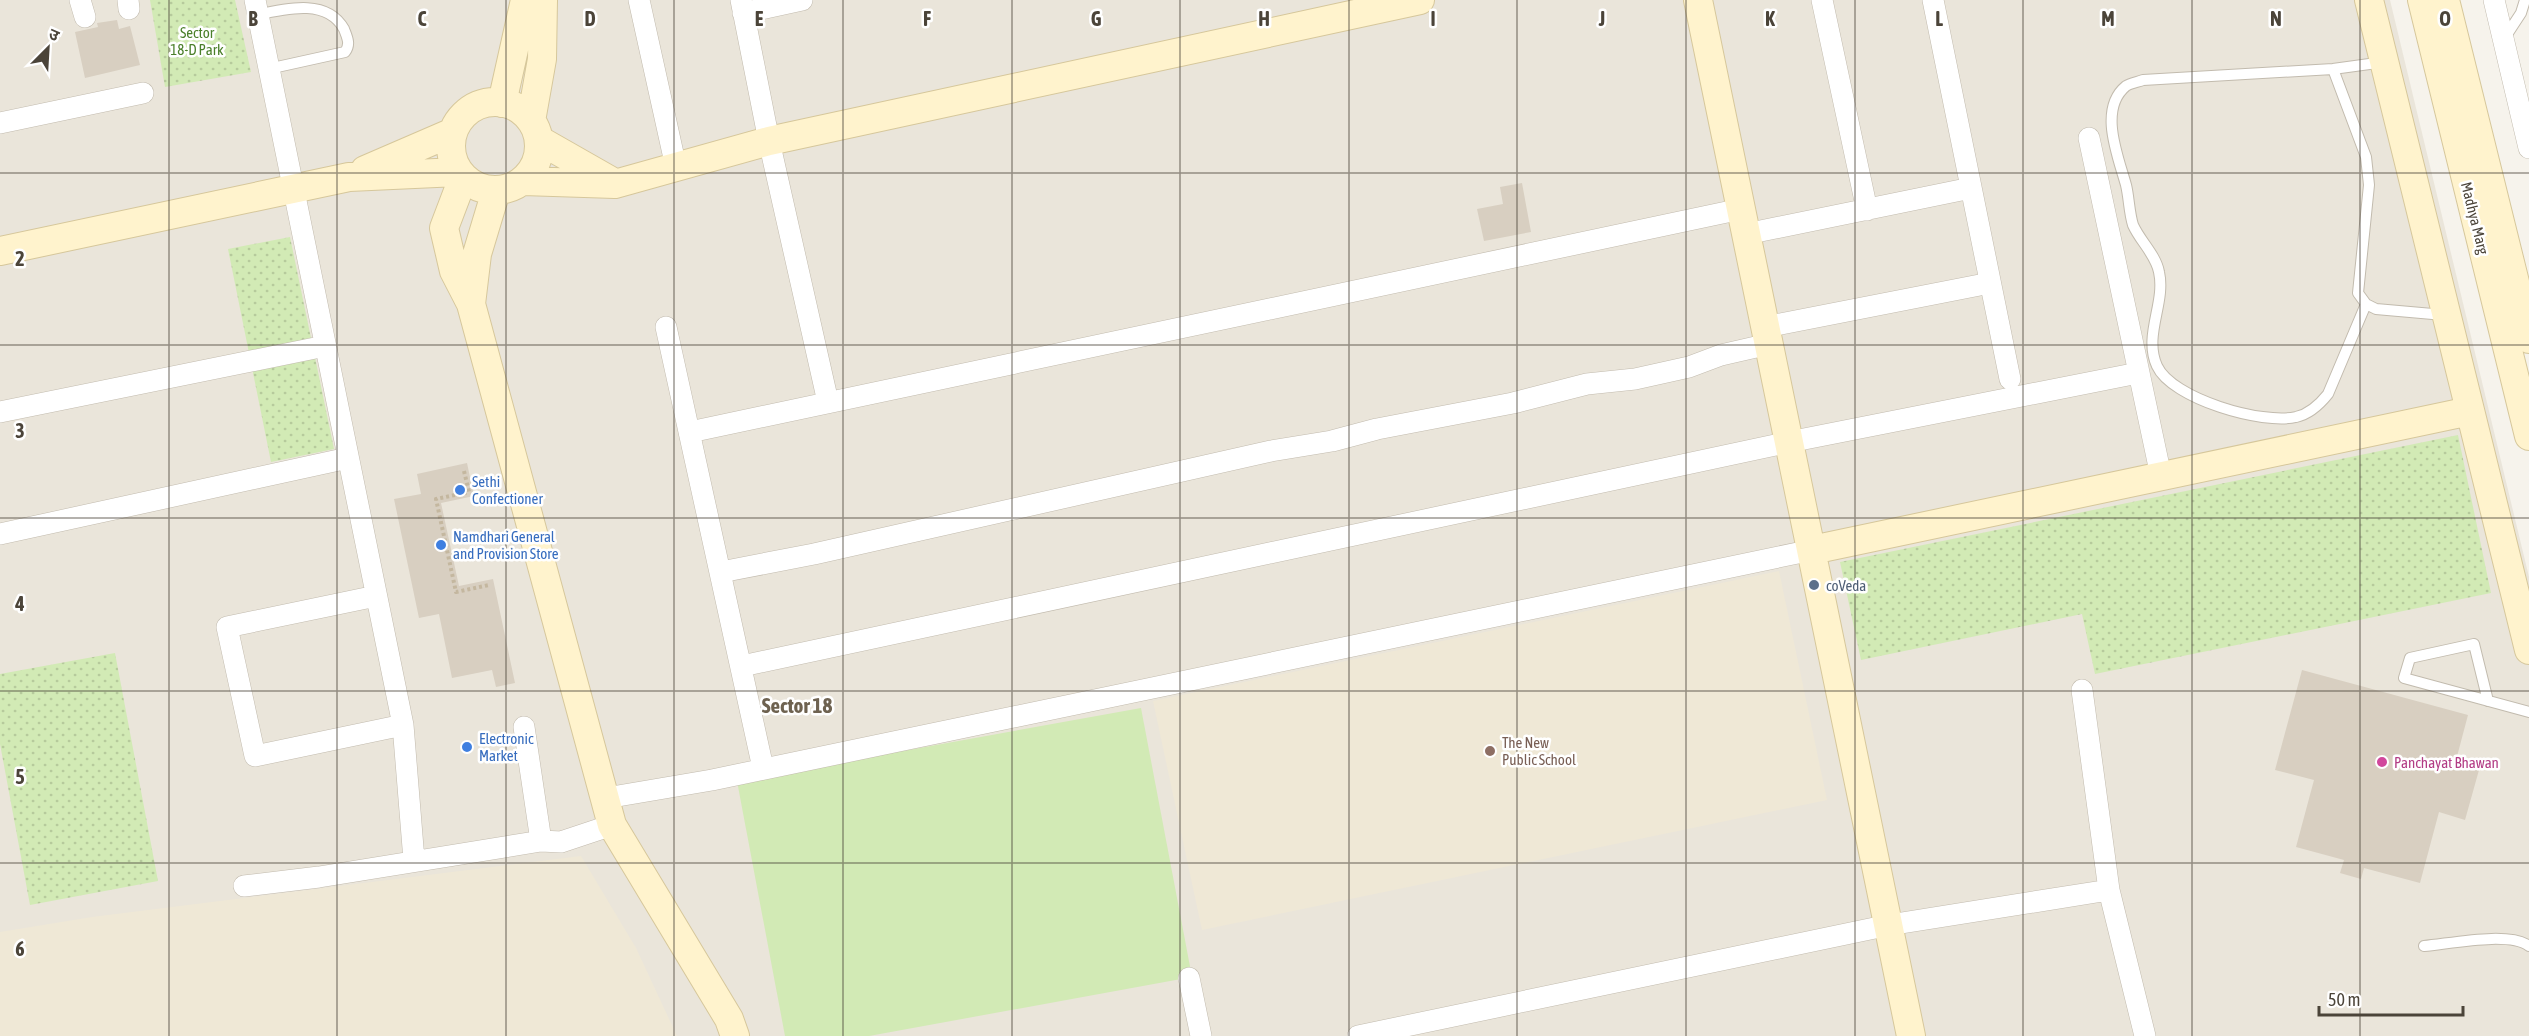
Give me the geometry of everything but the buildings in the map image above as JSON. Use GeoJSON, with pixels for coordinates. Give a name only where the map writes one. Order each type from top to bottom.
{"type":"FeatureCollection","features":[{"type":"Feature","properties":{"kind":"street"},"geometry":{"type":"LineString","coordinates":[[502,103],[525,0]]}},
{"type":"Feature","properties":{"kind":"street"},"geometry":{"type":"LineString","coordinates":[[543,0],[542,58],[535,131],[538,155],[533,169],[523,181],[510,188],[496,191],[484,189],[461,175],[452,159],[450,146],[458,121],[472,109],[490,102],[502,103],[513,106],[535,131],[615,184]]}},
{"type":"Feature","properties":{"kind":"street"},"geometry":{"type":"LineString","coordinates":[[639,0],[676,167]]}},
{"type":"Feature","properties":{"kind":"street"},"geometry":{"type":"LineString","coordinates":[[802,0],[742,6],[769,141],[828,402]]}},
{"type":"Feature","properties":{"kind":"street"},"geometry":{"type":"LineString","coordinates":[[523,181],[615,184],[769,141],[1420,0]]}},
{"type":"Feature","properties":{"kind":"street"},"geometry":{"type":"LineString","coordinates":[[1698,0],[1911,1036]]}},
{"type":"Feature","properties":{"kind":"street"},"geometry":{"type":"LineString","coordinates":[[1822,0],[1867,210]]}},
{"type":"Feature","properties":{"kind":"street"},"geometry":{"type":"LineString","coordinates":[[1933,0],[2010,379]]}},
{"type":"Feature","properties":{"kind":"street"},"geometry":{"type":"LineString","coordinates":[[2369,0],[2529,650]]}},
{"type":"Feature","properties":{"kind":"street","name":"Madhya Marg"},"geometry":{"type":"LineString","coordinates":[[2422,0],[2529,436]]}},
{"type":"Feature","properties":{"kind":"street","name":"Madhya Marg"},"geometry":{"type":"LineString","coordinates":[[2445,0],[2529,339]]}},
{"type":"Feature","properties":{"kind":"street"},"geometry":{"type":"LineString","coordinates":[[2494,0],[2503,40],[2524,103],[2529,148]]}},
{"type":"Feature","properties":{"kind":"street"},"geometry":{"type":"LineString","coordinates":[[256,8],[403,725],[414,860]]}},
{"type":"Feature","properties":{"kind":"street"},"geometry":{"type":"LineString","coordinates":[[0,123],[143,93]]}},
{"type":"Feature","properties":{"kind":"street"},"geometry":{"type":"LineString","coordinates":[[349,177],[453,132]]}},
{"type":"Feature","properties":{"kind":"street"},"geometry":{"type":"LineString","coordinates":[[2089,138],[2161,476]]}},
{"type":"Feature","properties":{"kind":"street"},"geometry":{"type":"LineString","coordinates":[[0,251],[349,177],[461,175]]}},
{"type":"Feature","properties":{"kind":"street"},"geometry":{"type":"LineString","coordinates":[[461,175],[444,228],[454,271],[471,304],[609,812],[729,1019],[735,1036]]}},
{"type":"Feature","properties":{"kind":"street"},"geometry":{"type":"LineString","coordinates":[[690,432],[828,402],[1744,222],[1867,210],[1971,188]]}},
{"type":"Feature","properties":{"kind":"street"},"geometry":{"type":"LineString","coordinates":[[471,304],[477,254],[496,191]]}},
{"type":"Feature","properties":{"kind":"street"},"geometry":{"type":"LineString","coordinates":[[721,572],[814,554],[1271,451],[1332,441],[1377,429],[1479,410],[1587,384],[1635,379],[1689,367],[1767,335],[1990,283]]}},
{"type":"Feature","properties":{"kind":"street"},"geometry":{"type":"LineString","coordinates":[[666,327],[763,768]]}},
{"type":"Feature","properties":{"kind":"street"},"geometry":{"type":"LineString","coordinates":[[0,412],[325,346]]}},
{"type":"Feature","properties":{"kind":"street"},"geometry":{"type":"LineString","coordinates":[[742,666],[1789,442],[2138,373]]}},
{"type":"Feature","properties":{"kind":"street"},"geometry":{"type":"LineString","coordinates":[[244,886],[319,877],[541,841],[561,842],[609,812],[712,780],[763,768],[2470,411]]}},
{"type":"Feature","properties":{"kind":"street"},"geometry":{"type":"LineString","coordinates":[[0,534],[348,458]]}},
{"type":"Feature","properties":{"kind":"street"},"geometry":{"type":"LineString","coordinates":[[376,596],[227,627],[255,756],[403,725]]}},
{"type":"Feature","properties":{"kind":"street"},"geometry":{"type":"LineString","coordinates":[[2082,690],[2109,890],[2145,1036]]}},
{"type":"Feature","properties":{"kind":"street"},"geometry":{"type":"LineString","coordinates":[[524,727],[541,841]]}},
{"type":"Feature","properties":{"kind":"street"},"geometry":{"type":"LineString","coordinates":[[1358,1036],[1889,925],[2109,890]]}},
{"type":"Feature","properties":{"kind":"street"},"geometry":{"type":"LineString","coordinates":[[1189,978],[1201,1036]]}},
{"type":"Feature","properties":{"kind":"lane"},"geometry":{"type":"LineString","coordinates":[[2503,40],[2521,13],[2524,0]]}},
{"type":"Feature","properties":{"kind":"lane"},"geometry":{"type":"LineString","coordinates":[[256,8],[311,2],[326,5],[338,14],[348,41],[348,48],[345,52],[268,69]]}},
{"type":"Feature","properties":{"kind":"lane"},"geometry":{"type":"LineString","coordinates":[[2366,304],[2328,394],[2320,405],[2296,418],[2272,417],[2223,409],[2186,393],[2171,383],[2158,368],[2152,352],[2160,274],[2157,263],[2133,224],[2111,120],[2114,102],[2120,93],[2127,85],[2143,80],[2333,69],[2385,62]]}},
{"type":"Feature","properties":{"kind":"lane"},"geometry":{"type":"LineString","coordinates":[[2333,69],[2366,157],[2369,185],[2358,293],[2366,304],[2376,309],[2446,316]]}},
{"type":"Feature","properties":{"kind":"lane"},"geometry":{"type":"LineString","coordinates":[[2488,701],[2474,644],[2410,658],[2404,678],[2488,701],[2529,712]]}},
{"type":"Feature","properties":{"kind":"lane"},"geometry":{"type":"LineString","coordinates":[[2424,946],[2507,939],[2524,942],[2529,946]]}},
{"type":"Feature","properties":{"kind":"path"},"geometry":{"type":"LineString","coordinates":[[464,471],[469,492],[436,499],[456,592],[489,585]]}},
{"type":"Feature","properties":{"kind":"shaded area"},"geometry":{"type":"Polygon","coordinates":[[[0,0],[2390,0],[2529,577],[2529,1036],[0,1036],[0,0]]]}},
{"type":"Feature","properties":{"kind":"shaded area","name":"The New Public School"},"geometry":{"type":"Polygon","coordinates":[[[1779,571],[1827,800],[1202,930],[1153,701],[1779,571]]]}},
{"type":"Feature","properties":{"kind":"shaded area"},"geometry":{"type":"Polygon","coordinates":[[[581,856],[636,948],[677,1036],[0,1036],[0,932],[92,917],[581,856]]]}},
{"type":"Feature","properties":{"kind":"green space","name":"Sector 18-D Park"},"geometry":{"type":"Polygon","coordinates":[[[150,0],[235,0],[251,72],[165,87],[150,0]]]}},
{"type":"Feature","properties":{"kind":"green space"},"geometry":{"type":"Polygon","coordinates":[[[290,237],[334,449],[271,462],[228,249],[290,237]]]}},
{"type":"Feature","properties":{"kind":"green space"},"geometry":{"type":"Polygon","coordinates":[[[2458,435],[2491,593],[2095,674],[2082,614],[1861,660],[1840,562],[2458,435]]]}},
{"type":"Feature","properties":{"kind":"green space"},"geometry":{"type":"Polygon","coordinates":[[[115,653],[158,881],[30,905],[0,744],[0,674],[115,653]]]}},
{"type":"Feature","properties":{"kind":"green space"},"geometry":{"type":"Polygon","coordinates":[[[1141,708],[1192,977],[869,1036],[785,1036],[737,781],[1141,708]]]}},
{"type":"Feature","properties":{"kind":"place","name":"Sethi Confectioner"},"geometry":{"type":"Point","coordinates":[460,490]}},
{"type":"Feature","properties":{"kind":"place","name":"Namdhari General and Provision Store"},"geometry":{"type":"Point","coordinates":[441,545]}},
{"type":"Feature","properties":{"kind":"place","name":"coVeda"},"geometry":{"type":"Point","coordinates":[1814,585]}},
{"type":"Feature","properties":{"kind":"place","name":"Electronic Market"},"geometry":{"type":"Point","coordinates":[467,747]}},
{"type":"Feature","properties":{"kind":"place","name":"The New Public School"},"geometry":{"type":"Point","coordinates":[1490,751]}},
{"type":"Feature","properties":{"kind":"place","name":"Panchayat Bhawan"},"geometry":{"type":"Point","coordinates":[2382,762]}},
{"type":"Feature","properties":{"kind":"district","name":"Sector 18"},"geometry":{"type":"Point","coordinates":[797,705]}}]}
